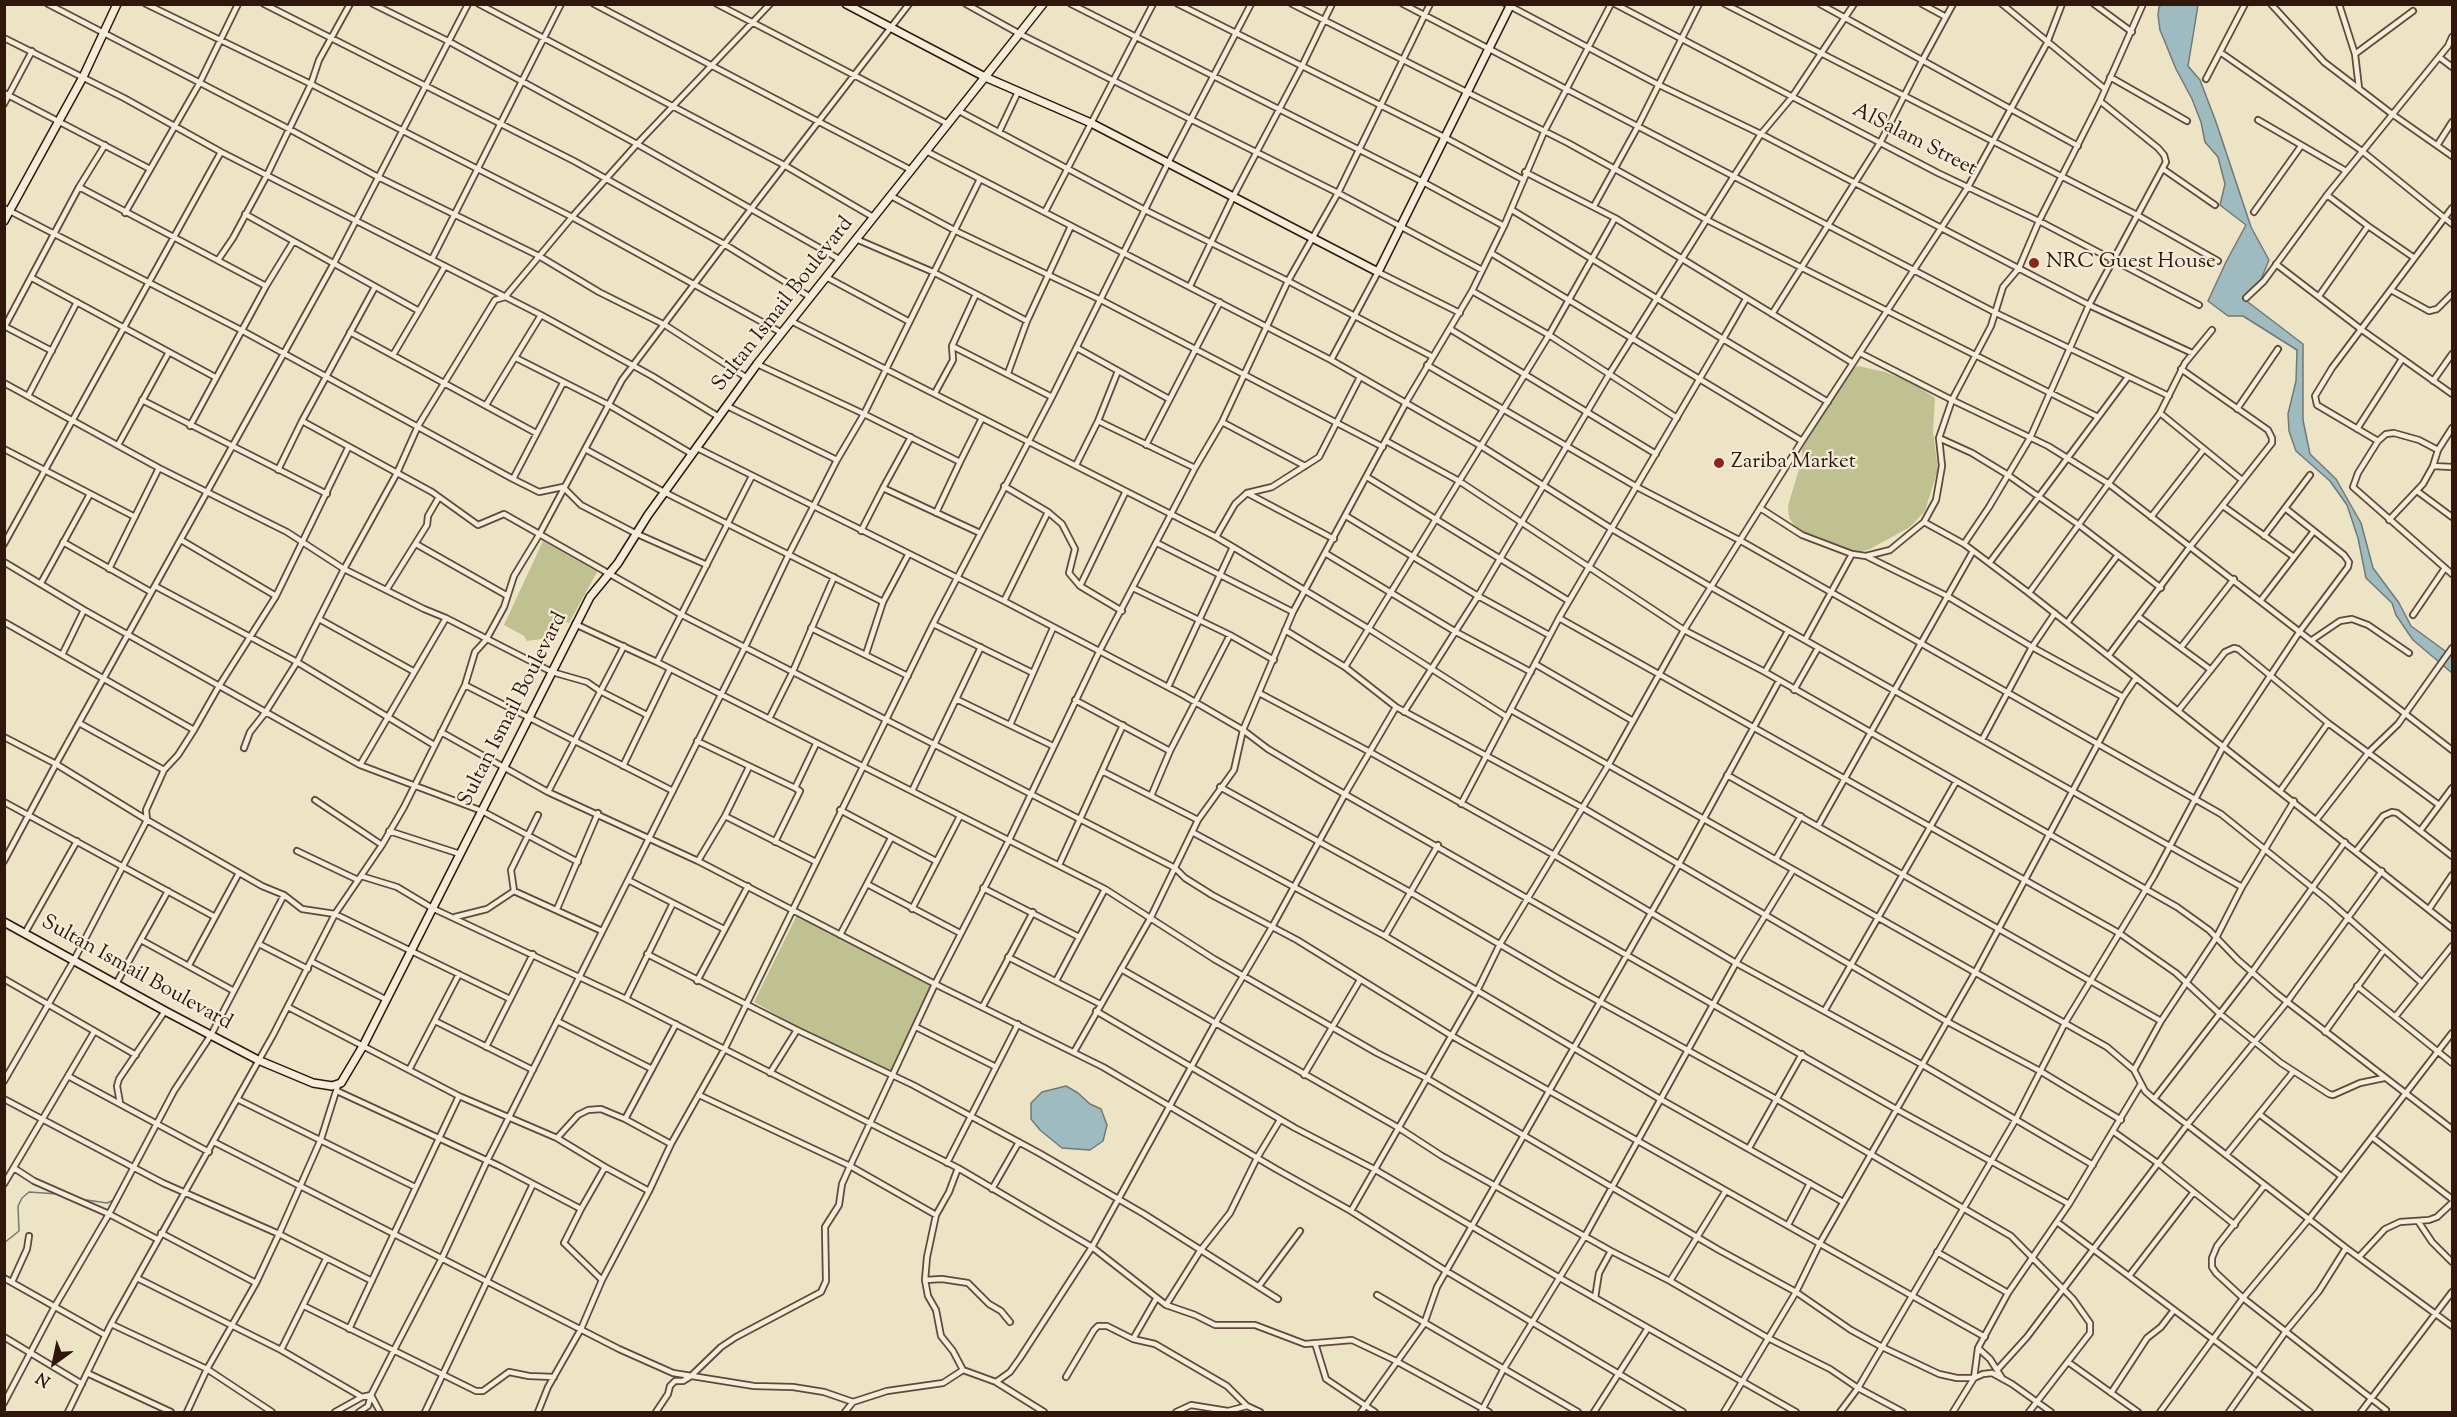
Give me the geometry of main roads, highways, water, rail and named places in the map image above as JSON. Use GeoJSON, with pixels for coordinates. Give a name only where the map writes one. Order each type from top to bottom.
{"type":"FeatureCollection","features":[{"type":"Feature","properties":{"kind":"water"},"geometry":{"type":"Polygon","coordinates":[[[2162,5],[2198,5],[2188,66],[2200,80],[2251,227],[2269,260],[2260,282],[2244,299],[2303,344],[2303,420],[2310,454],[2336,479],[2361,523],[2373,568],[2399,603],[2411,626],[2452,656],[2452,673],[2413,640],[2396,615],[2392,603],[2366,578],[2358,538],[2347,505],[2330,481],[2296,451],[2289,431],[2288,414],[2296,381],[2297,350],[2243,316],[2228,316],[2208,301],[2246,225],[2220,205],[2225,184],[2218,157],[2205,142],[2201,122],[2192,99],[2176,69],[2160,30],[2158,15],[2159,7],[2162,5]]]}},
{"type":"Feature","properties":{"kind":"water"},"geometry":{"type":"Polygon","coordinates":[[[1066,1086],[1090,1104],[1101,1109],[1107,1125],[1103,1141],[1090,1150],[1062,1148],[1040,1130],[1031,1119],[1031,1103],[1042,1092],[1066,1086]]]}},
{"type":"Feature","properties":{"kind":"waterway"},"geometry":{"type":"LineString","coordinates":[[4,1243],[19,1231],[18,1206],[22,1198],[29,1192],[58,1194]]}},
{"type":"Feature","properties":{"kind":"waterway"},"geometry":{"type":"LineString","coordinates":[[80,1199],[107,1203],[114,1200]]}},
{"type":"Feature","properties":{"kind":"place","name":"NRC Guest House"},"geometry":{"type":"Point","coordinates":[2034,263]}},
{"type":"Feature","properties":{"kind":"place","name":"Zariba Market"},"geometry":{"type":"Point","coordinates":[1719,463]}}]}
